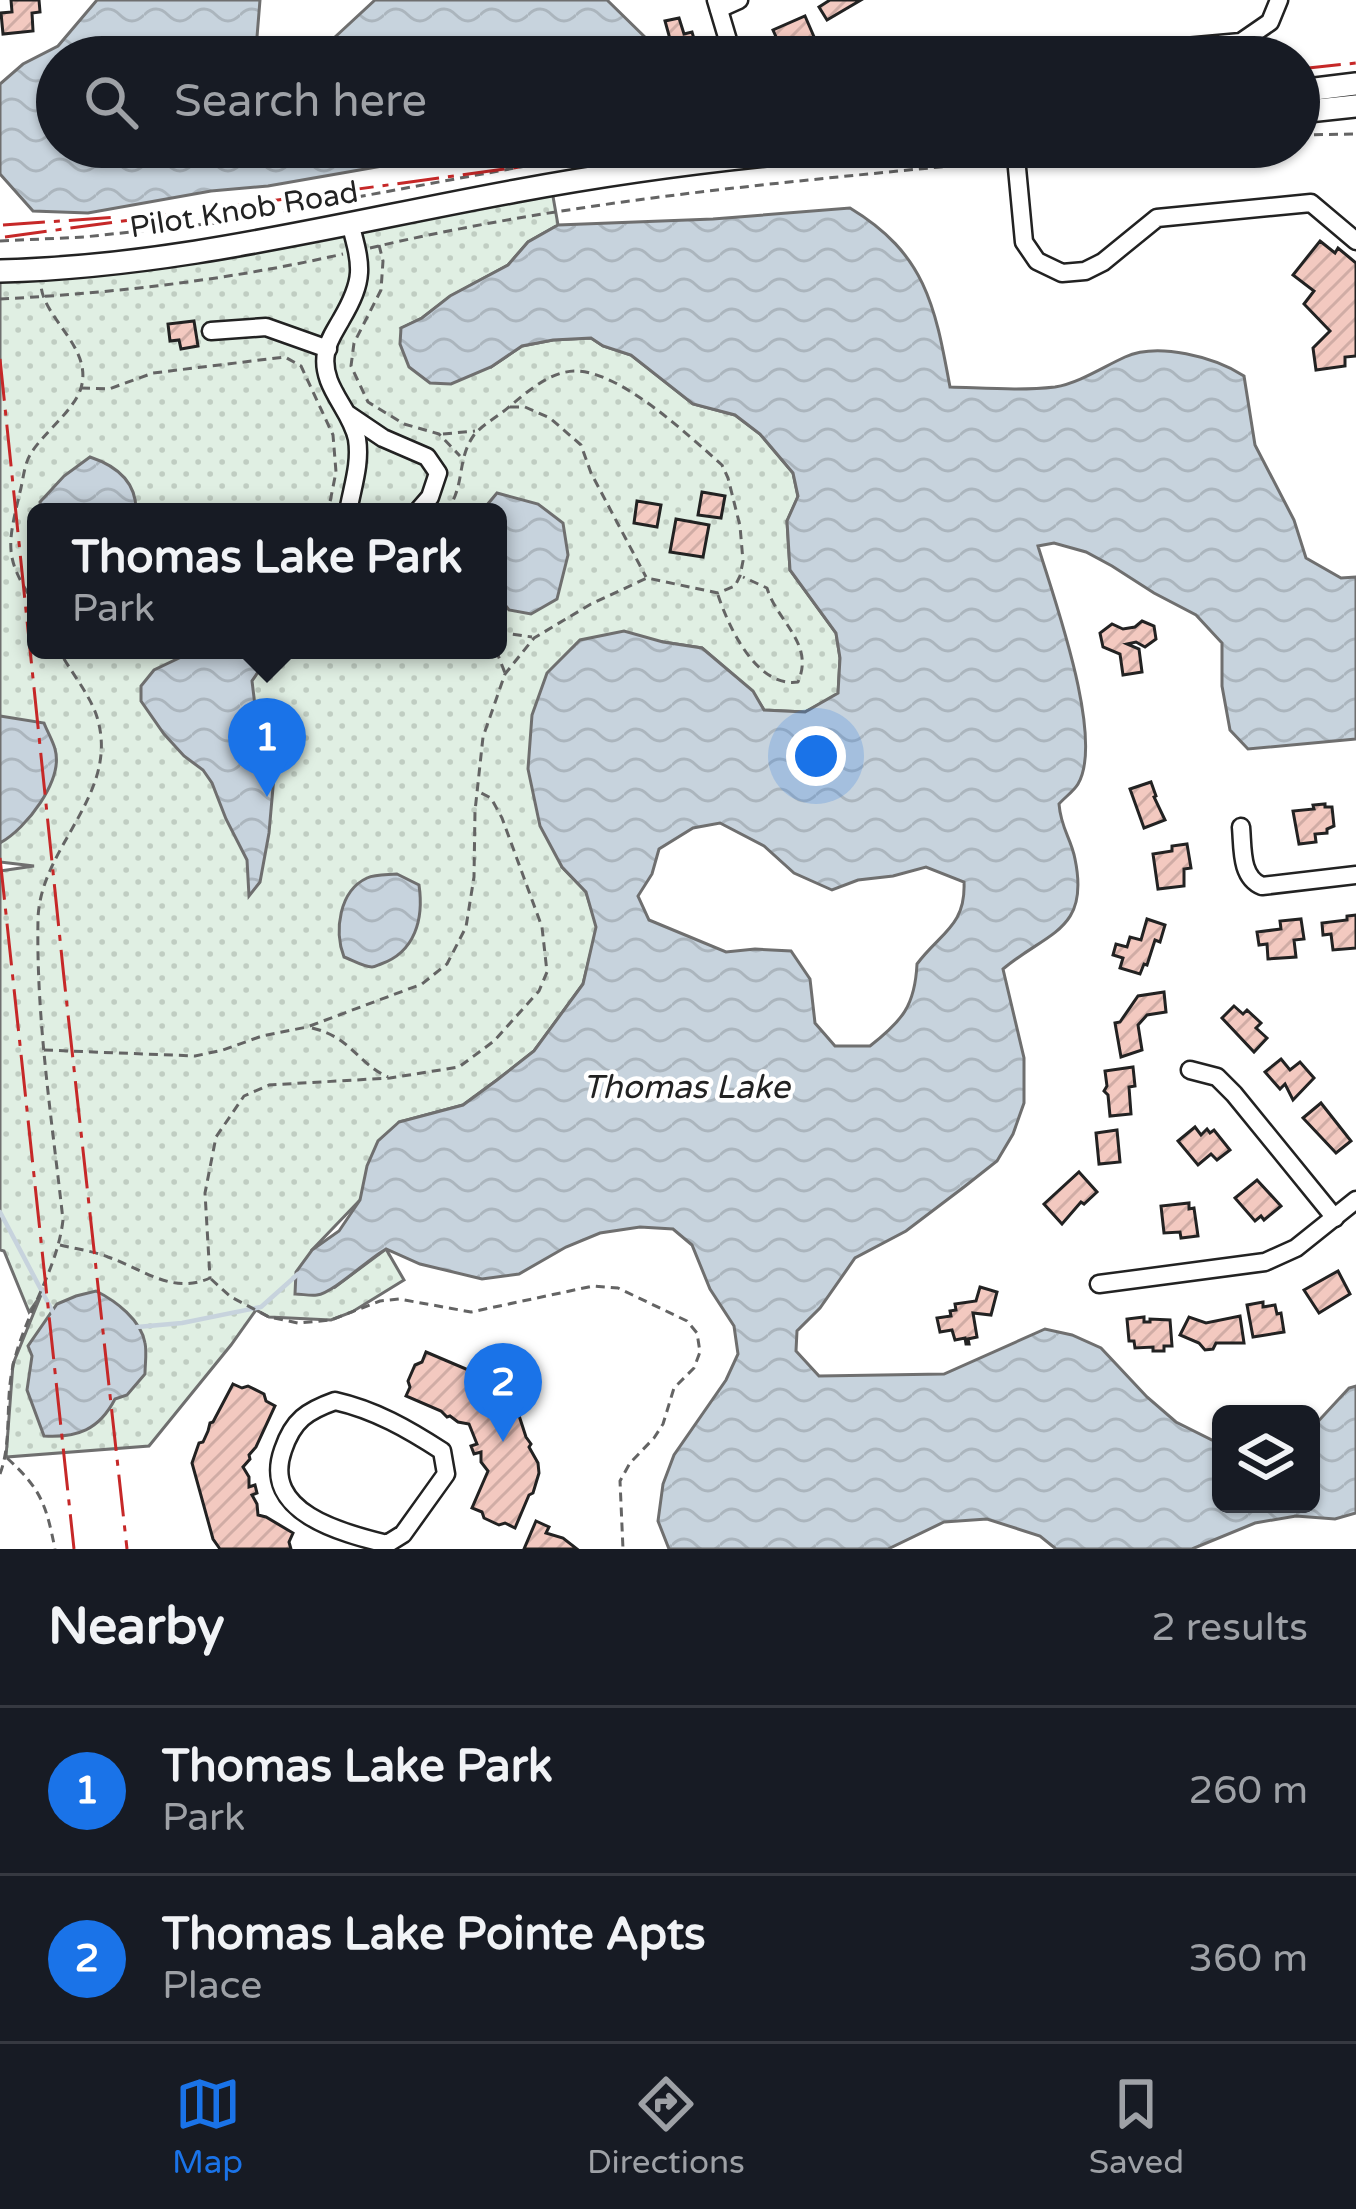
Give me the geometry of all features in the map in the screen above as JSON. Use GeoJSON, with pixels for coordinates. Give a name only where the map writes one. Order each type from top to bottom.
{"type":"FeatureCollection","features":[{"type":"Feature","properties":{"kind":"main road"},"geometry":{"type":"LineString","coordinates":[[1320,89],[1356,85]]}},
{"type":"Feature","properties":{"kind":"main road"},"geometry":{"type":"LineString","coordinates":[[1320,110],[1356,106]]}},
{"type":"Feature","properties":{"kind":"main road","name":"Pilot Knob Road"},"geometry":{"type":"LineString","coordinates":[[0,271],[212,250],[650,168]]}},
{"type":"Feature","properties":{"kind":"street"},"geometry":{"type":"LineString","coordinates":[[727,36],[718,4],[739,0]]}},
{"type":"Feature","properties":{"kind":"street"},"geometry":{"type":"LineString","coordinates":[[1250,36],[1270,22],[1279,0]]}},
{"type":"Feature","properties":{"kind":"street"},"geometry":{"type":"LineString","coordinates":[[1017,168],[1024,242],[1037,261],[1062,273],[1085,271],[1103,262],[1157,218],[1311,203],[1356,241]]}},
{"type":"Feature","properties":{"kind":"street"},"geometry":{"type":"LineString","coordinates":[[350,223],[360,261],[358,292],[325,355],[332,390],[357,440],[350,503]]}},
{"type":"Feature","properties":{"kind":"street"},"geometry":{"type":"LineString","coordinates":[[211,332],[266,327],[328,349]]}},
{"type":"Feature","properties":{"kind":"street"},"geometry":{"type":"LineString","coordinates":[[348,414],[382,438],[427,457],[438,472],[425,503]]}},
{"type":"Feature","properties":{"kind":"street"},"geometry":{"type":"LineString","coordinates":[[1241,826],[1246,874],[1252,882],[1262,886],[1356,875]]}},
{"type":"Feature","properties":{"kind":"street"},"geometry":{"type":"LineString","coordinates":[[1190,1070],[1217,1077],[1234,1094],[1335,1218]]}},
{"type":"Feature","properties":{"kind":"street"},"geometry":{"type":"LineString","coordinates":[[1099,1284],[1264,1262],[1296,1249],[1356,1200]]}},
{"type":"Feature","properties":{"kind":"street"},"geometry":{"type":"LineString","coordinates":[[335,1401],[360,1407],[442,1451],[446,1474],[403,1534],[387,1546],[314,1519],[290,1502],[280,1485],[278,1465],[286,1442],[310,1410],[335,1401]]}},
{"type":"Feature","properties":{"kind":"path"},"geometry":{"type":"LineString","coordinates":[[1320,135],[1356,134]]}},
{"type":"Feature","properties":{"kind":"path"},"geometry":{"type":"LineString","coordinates":[[0,242],[217,223],[514,168]]}},
{"type":"Feature","properties":{"kind":"path"},"geometry":{"type":"LineString","coordinates":[[0,299],[226,278],[538,213],[885,168]]}},
{"type":"Feature","properties":{"kind":"path"},"geometry":{"type":"LineString","coordinates":[[379,245],[381,290],[355,344],[351,366],[368,402],[404,424],[439,434],[477,431]]}},
{"type":"Feature","properties":{"kind":"path"},"geometry":{"type":"LineString","coordinates":[[27,593],[10,559],[11,530],[29,456],[81,388],[80,360],[42,297]]}},
{"type":"Feature","properties":{"kind":"path"},"geometry":{"type":"LineString","coordinates":[[81,388],[110,389],[153,373],[285,357],[302,366],[333,435],[336,472],[330,503]]}},
{"type":"Feature","properties":{"kind":"path"},"geometry":{"type":"LineString","coordinates":[[44,1050],[195,1055],[307,1027],[422,984],[447,964],[466,927],[483,737],[506,674],[534,638],[590,604],[647,578],[718,593],[735,586],[740,576],[740,526],[722,465],[635,395],[598,376],[573,371],[541,382],[477,431],[461,458],[462,480],[453,503]]}},
{"type":"Feature","properties":{"kind":"path"},"geometry":{"type":"LineString","coordinates":[[509,407],[524,407],[550,418],[580,445],[647,578]]}},
{"type":"Feature","properties":{"kind":"path"},"geometry":{"type":"LineString","coordinates":[[439,434],[461,458]]}},
{"type":"Feature","properties":{"kind":"path"},"geometry":{"type":"LineString","coordinates":[[718,593],[726,618],[765,676],[799,682],[799,641],[771,602],[767,588],[740,576]]}},
{"type":"Feature","properties":{"kind":"path"},"geometry":{"type":"LineString","coordinates":[[507,634],[534,638]]}},
{"type":"Feature","properties":{"kind":"path"},"geometry":{"type":"LineString","coordinates":[[0,1474],[6,1457],[13,1364],[29,1312],[60,1246],[64,1220],[44,1050],[38,914],[44,884],[93,793],[101,749],[95,713],[64,659]]}},
{"type":"Feature","properties":{"kind":"path"},"geometry":{"type":"LineString","coordinates":[[500,659],[506,674]]}},
{"type":"Feature","properties":{"kind":"path"},"geometry":{"type":"LineString","coordinates":[[478,792],[491,798],[542,927],[547,972],[539,992],[494,1041],[459,1067],[390,1078],[269,1085],[244,1096],[216,1137],[205,1193],[210,1278],[231,1297],[268,1316],[298,1323],[331,1320],[380,1301],[399,1299],[471,1312],[593,1286],[618,1288],[687,1321],[698,1333],[700,1352],[694,1368],[674,1388],[663,1424],[620,1481],[622,1549]]}},
{"type":"Feature","properties":{"kind":"path"},"geometry":{"type":"LineString","coordinates":[[307,1027],[346,1042],[374,1071],[390,1078]]}},
{"type":"Feature","properties":{"kind":"path"},"geometry":{"type":"LineString","coordinates":[[60,1246],[106,1256],[178,1285],[210,1278]]}},
{"type":"Feature","properties":{"kind":"path"},"geometry":{"type":"LineString","coordinates":[[0,1382],[9,1390]]}},
{"type":"Feature","properties":{"kind":"path"},"geometry":{"type":"LineString","coordinates":[[6,1457],[33,1481],[49,1517],[55,1549]]}},
{"type":"Feature","properties":{"kind":"green space"},"geometry":{"type":"Polygon","coordinates":[[[551,185],[558,225],[528,242],[508,265],[402,328],[491,367],[522,346],[591,338],[631,355],[693,404],[735,415],[760,434],[793,473],[798,497],[787,521],[790,570],[836,633],[840,658],[838,694],[805,712],[764,710],[752,691],[702,648],[663,642],[562,867],[586,892],[597,927],[583,984],[534,1051],[497,1080],[463,1105],[399,1122],[360,1200],[312,1250],[335,1287],[386,1249],[404,1280],[331,1320],[269,1317],[256,1310],[149,1446],[6,1457],[13,1364],[41,1295],[29,1312],[0,1250],[0,871],[34,866],[0,862],[0,270],[86,265],[551,185]]]}},
{"type":"Feature","properties":{"kind":"water"},"geometry":{"type":"Polygon","coordinates":[[[97,0],[260,0],[257,36],[66,36],[97,0]]]}},
{"type":"Feature","properties":{"kind":"water"},"geometry":{"type":"Polygon","coordinates":[[[375,0],[607,0],[644,36],[336,36],[375,0]]]}},
{"type":"Feature","properties":{"kind":"water"},"geometry":{"type":"Polygon","coordinates":[[[36,57],[36,168],[371,168],[88,213],[33,211],[0,174],[0,84],[36,57]]]}},
{"type":"Feature","properties":{"kind":"water","name":"Thomas Lake"},"geometry":{"type":"Polygon","coordinates":[[[850,208],[896,244],[923,284],[950,387],[1055,387],[1125,357],[1153,351],[1202,358],[1244,376],[1255,445],[1294,520],[1306,558],[1341,578],[1356,577],[1356,739],[1248,749],[1230,730],[1222,686],[1222,643],[1196,615],[1086,552],[1054,543],[1038,546],[1074,666],[1085,763],[1078,784],[1059,804],[1075,859],[1076,901],[1061,927],[1003,969],[1024,1058],[1024,1103],[997,1161],[906,1231],[855,1258],[820,1308],[797,1331],[796,1351],[819,1376],[944,1374],[1045,1329],[1072,1335],[1101,1348],[1176,1422],[1212,1440],[1212,1513],[1320,1513],[1320,1419],[1356,1386],[1356,1513],[1335,1519],[1296,1516],[1255,1523],[1192,1549],[1056,1549],[1040,1536],[987,1519],[944,1522],[888,1549],[669,1549],[658,1521],[663,1484],[674,1455],[726,1380],[738,1354],[734,1326],[710,1289],[692,1245],[673,1229],[640,1227],[600,1233],[519,1274],[482,1279],[420,1264],[386,1249],[324,1293],[295,1294],[296,1272],[312,1250],[339,1231],[360,1200],[378,1141],[399,1122],[463,1105],[497,1080],[534,1051],[583,984],[596,927],[586,892],[562,867],[540,826],[528,769],[532,715],[547,673],[580,640],[624,631],[702,648],[753,691],[764,710],[805,712],[838,693],[836,633],[790,570],[787,521],[798,496],[793,473],[760,434],[735,415],[693,404],[631,355],[591,338],[522,346],[491,367],[451,384],[430,383],[409,367],[400,344],[401,328],[508,265],[528,242],[558,225],[850,208]],[[720,823],[693,828],[659,849],[652,874],[638,896],[649,920],[726,952],[791,951],[810,979],[815,1023],[835,1046],[870,1046],[905,1011],[917,964],[956,919],[964,882],[926,867],[832,890],[794,873],[764,846],[720,823]]]}},
{"type":"Feature","properties":{"kind":"water"},"geometry":{"type":"Polygon","coordinates":[[[90,457],[124,477],[135,503],[40,503],[64,476],[90,457]]]}},
{"type":"Feature","properties":{"kind":"water"},"geometry":{"type":"Polygon","coordinates":[[[497,493],[538,504],[563,523],[568,555],[557,599],[531,614],[507,607],[507,503],[489,503],[497,493]]]}},
{"type":"Feature","properties":{"kind":"water"},"geometry":{"type":"Polygon","coordinates":[[[177,659],[267,659],[252,681],[260,747],[274,776],[260,882],[249,896],[247,860],[212,783],[164,734],[141,701],[141,686],[154,670],[177,659]]]}},
{"type":"Feature","properties":{"kind":"water"},"geometry":{"type":"Polygon","coordinates":[[[0,716],[44,723],[56,761],[41,802],[0,843],[0,716]]]}},
{"type":"Feature","properties":{"kind":"water"},"geometry":{"type":"Polygon","coordinates":[[[397,874],[419,885],[418,922],[409,943],[393,959],[374,967],[344,957],[341,913],[350,892],[367,878],[397,874]]]}},
{"type":"Feature","properties":{"kind":"water"},"geometry":{"type":"Polygon","coordinates":[[[96,1291],[133,1319],[143,1335],[145,1374],[94,1425],[77,1433],[44,1436],[27,1390],[32,1356],[28,1346],[57,1304],[96,1291]]]}},
{"type":"Feature","properties":{"kind":"building"},"geometry":{"type":"Polygon","coordinates":[[[11,0],[39,0],[40,12],[32,13],[33,31],[3,34],[1,13],[12,12],[11,0]]]}},
{"type":"Feature","properties":{"kind":"building"},"geometry":{"type":"Polygon","coordinates":[[[830,0],[861,0],[827,20],[819,7],[830,0]]]}},
{"type":"Feature","properties":{"kind":"building"},"geometry":{"type":"Polygon","coordinates":[[[805,16],[814,36],[776,36],[773,30],[805,16]]]}},
{"type":"Feature","properties":{"kind":"building"},"geometry":{"type":"Polygon","coordinates":[[[679,18],[684,34],[692,32],[693,36],[669,36],[665,21],[679,18]]]}},
{"type":"Feature","properties":{"kind":"building"},"geometry":{"type":"Polygon","coordinates":[[[1320,241],[1356,263],[1356,356],[1345,357],[1345,366],[1316,370],[1313,348],[1330,331],[1304,304],[1314,291],[1293,275],[1320,241]]]}},
{"type":"Feature","properties":{"kind":"building"},"geometry":{"type":"Polygon","coordinates":[[[194,321],[198,346],[181,349],[179,340],[170,341],[168,324],[194,321]]]}},
{"type":"Feature","properties":{"kind":"building"},"geometry":{"type":"Polygon","coordinates":[[[702,492],[725,496],[721,518],[698,515],[702,492]]]}},
{"type":"Feature","properties":{"kind":"building"},"geometry":{"type":"Polygon","coordinates":[[[637,501],[661,505],[657,527],[634,523],[637,501]]]}},
{"type":"Feature","properties":{"kind":"building"},"geometry":{"type":"Polygon","coordinates":[[[676,519],[709,525],[703,557],[670,552],[676,519]]]}},
{"type":"Feature","properties":{"kind":"building"},"geometry":{"type":"Polygon","coordinates":[[[1142,621],[1154,626],[1156,639],[1145,647],[1127,644],[1139,649],[1142,672],[1123,675],[1120,654],[1103,647],[1100,633],[1112,624],[1123,629],[1142,621]]]}},
{"type":"Feature","properties":{"kind":"building"},"geometry":{"type":"Polygon","coordinates":[[[1151,782],[1165,820],[1144,828],[1130,789],[1151,782]]]}},
{"type":"Feature","properties":{"kind":"building"},"geometry":{"type":"Polygon","coordinates":[[[1325,804],[1332,807],[1334,826],[1327,833],[1315,834],[1316,842],[1299,844],[1293,811],[1325,804]]]}},
{"type":"Feature","properties":{"kind":"building"},"geometry":{"type":"Polygon","coordinates":[[[1187,844],[1191,868],[1184,869],[1184,886],[1158,889],[1153,854],[1187,844]]]}},
{"type":"Feature","properties":{"kind":"building"},"geometry":{"type":"Polygon","coordinates":[[[1356,915],[1356,948],[1333,950],[1331,934],[1323,935],[1322,923],[1356,915]]]}},
{"type":"Feature","properties":{"kind":"building"},"geometry":{"type":"Polygon","coordinates":[[[1147,919],[1165,925],[1160,942],[1155,940],[1140,974],[1120,968],[1123,958],[1113,955],[1116,944],[1127,947],[1130,937],[1141,940],[1147,919]]]}},
{"type":"Feature","properties":{"kind":"building"},"geometry":{"type":"Polygon","coordinates":[[[1301,919],[1304,939],[1294,940],[1296,957],[1268,959],[1267,944],[1259,945],[1257,932],[1281,929],[1280,921],[1301,919]]]}},
{"type":"Feature","properties":{"kind":"building"},"geometry":{"type":"Polygon","coordinates":[[[1164,992],[1166,1012],[1147,1015],[1138,1025],[1142,1050],[1121,1057],[1115,1023],[1138,996],[1164,992]]]}},
{"type":"Feature","properties":{"kind":"building"},"geometry":{"type":"Polygon","coordinates":[[[1234,1006],[1261,1023],[1256,1028],[1267,1038],[1254,1052],[1222,1018],[1234,1006]]]}},
{"type":"Feature","properties":{"kind":"building"},"geometry":{"type":"Polygon","coordinates":[[[1281,1059],[1290,1070],[1300,1062],[1314,1078],[1293,1100],[1285,1084],[1280,1089],[1265,1072],[1281,1059]]]}},
{"type":"Feature","properties":{"kind":"building"},"geometry":{"type":"Polygon","coordinates":[[[1133,1067],[1131,1114],[1110,1116],[1105,1071],[1133,1067]]]}},
{"type":"Feature","properties":{"kind":"building"},"geometry":{"type":"Polygon","coordinates":[[[1321,1103],[1351,1141],[1336,1153],[1303,1118],[1321,1103]]]}},
{"type":"Feature","properties":{"kind":"building"},"geometry":{"type":"Polygon","coordinates":[[[1195,1127],[1201,1135],[1214,1130],[1230,1150],[1217,1160],[1211,1154],[1198,1165],[1178,1141],[1195,1127]]]}},
{"type":"Feature","properties":{"kind":"building"},"geometry":{"type":"Polygon","coordinates":[[[1117,1130],[1120,1162],[1099,1164],[1096,1133],[1117,1130]]]}},
{"type":"Feature","properties":{"kind":"building"},"geometry":{"type":"Polygon","coordinates":[[[1079,1172],[1097,1192],[1062,1224],[1044,1204],[1079,1172]]]}},
{"type":"Feature","properties":{"kind":"building"},"geometry":{"type":"Polygon","coordinates":[[[1257,1180],[1281,1206],[1264,1220],[1261,1216],[1255,1221],[1235,1198],[1257,1180]]]}},
{"type":"Feature","properties":{"kind":"building"},"geometry":{"type":"Polygon","coordinates":[[[1189,1203],[1198,1236],[1164,1233],[1161,1206],[1189,1203]]]}},
{"type":"Feature","properties":{"kind":"building"},"geometry":{"type":"Polygon","coordinates":[[[1338,1271],[1350,1294],[1319,1313],[1304,1290],[1338,1271]]]}},
{"type":"Feature","properties":{"kind":"building"},"geometry":{"type":"Polygon","coordinates":[[[980,1287],[997,1292],[991,1315],[973,1313],[977,1337],[966,1344],[965,1338],[955,1340],[952,1330],[940,1332],[937,1318],[951,1316],[955,1304],[976,1301],[980,1287]]]}},
{"type":"Feature","properties":{"kind":"building"},"geometry":{"type":"Polygon","coordinates":[[[1263,1302],[1263,1307],[1275,1305],[1277,1314],[1281,1313],[1284,1332],[1253,1337],[1247,1305],[1263,1302]]]}},
{"type":"Feature","properties":{"kind":"building"},"geometry":{"type":"Polygon","coordinates":[[[1240,1316],[1244,1343],[1216,1343],[1205,1350],[1180,1335],[1189,1317],[1206,1323],[1240,1316]]]}},
{"type":"Feature","properties":{"kind":"building"},"geometry":{"type":"Polygon","coordinates":[[[1144,1317],[1144,1322],[1170,1320],[1172,1346],[1164,1346],[1164,1351],[1135,1348],[1134,1341],[1129,1341],[1127,1319],[1144,1317]]]}},
{"type":"Feature","properties":{"kind":"building"},"geometry":{"type":"Polygon","coordinates":[[[426,1352],[499,1383],[513,1397],[539,1473],[515,1528],[499,1525],[472,1508],[488,1471],[481,1452],[474,1454],[471,1446],[477,1444],[469,1424],[406,1396],[415,1365],[426,1352]]]}},
{"type":"Feature","properties":{"kind":"building"},"geometry":{"type":"Polygon","coordinates":[[[233,1384],[264,1394],[275,1406],[243,1467],[249,1487],[255,1485],[257,1493],[252,1495],[258,1515],[293,1533],[291,1549],[220,1549],[213,1539],[192,1463],[233,1384]]]}},
{"type":"Feature","properties":{"kind":"building"},"geometry":{"type":"Polygon","coordinates":[[[536,1521],[549,1527],[546,1533],[577,1549],[524,1549],[536,1521]]]}},
{"type":"Feature","properties":{"kind":"waterway"},"geometry":{"type":"LineString","coordinates":[[0,1212],[56,1318]]}},
{"type":"Feature","properties":{"kind":"waterway"},"geometry":{"type":"LineString","coordinates":[[137,1327],[261,1307],[298,1274]]}},
{"type":"Feature","properties":{"kind":"power"},"geometry":{"type":"LineString","coordinates":[[1320,67],[1356,63]]}},
{"type":"Feature","properties":{"kind":"power"},"geometry":{"type":"LineString","coordinates":[[5,237],[513,168]]}},
{"type":"Feature","properties":{"kind":"power"},"geometry":{"type":"LineString","coordinates":[[3,225],[117,217]]}},
{"type":"Feature","properties":{"kind":"power"},"geometry":{"type":"LineString","coordinates":[[0,359],[27,620]]}},
{"type":"Feature","properties":{"kind":"power"},"geometry":{"type":"LineString","coordinates":[[31,659],[127,1549]]}},
{"type":"Feature","properties":{"kind":"power"},"geometry":{"type":"LineString","coordinates":[[0,858],[74,1549]]}},
{"type":"Feature","properties":{"kind":"place","name":"Thomas Lake Park"},"geometry":{"type":"Point","coordinates":[267,797]}},
{"type":"Feature","properties":{"kind":"place","name":"Thomas Lake Pointe Apts"},"geometry":{"type":"Point","coordinates":[503,1442]}}]}
